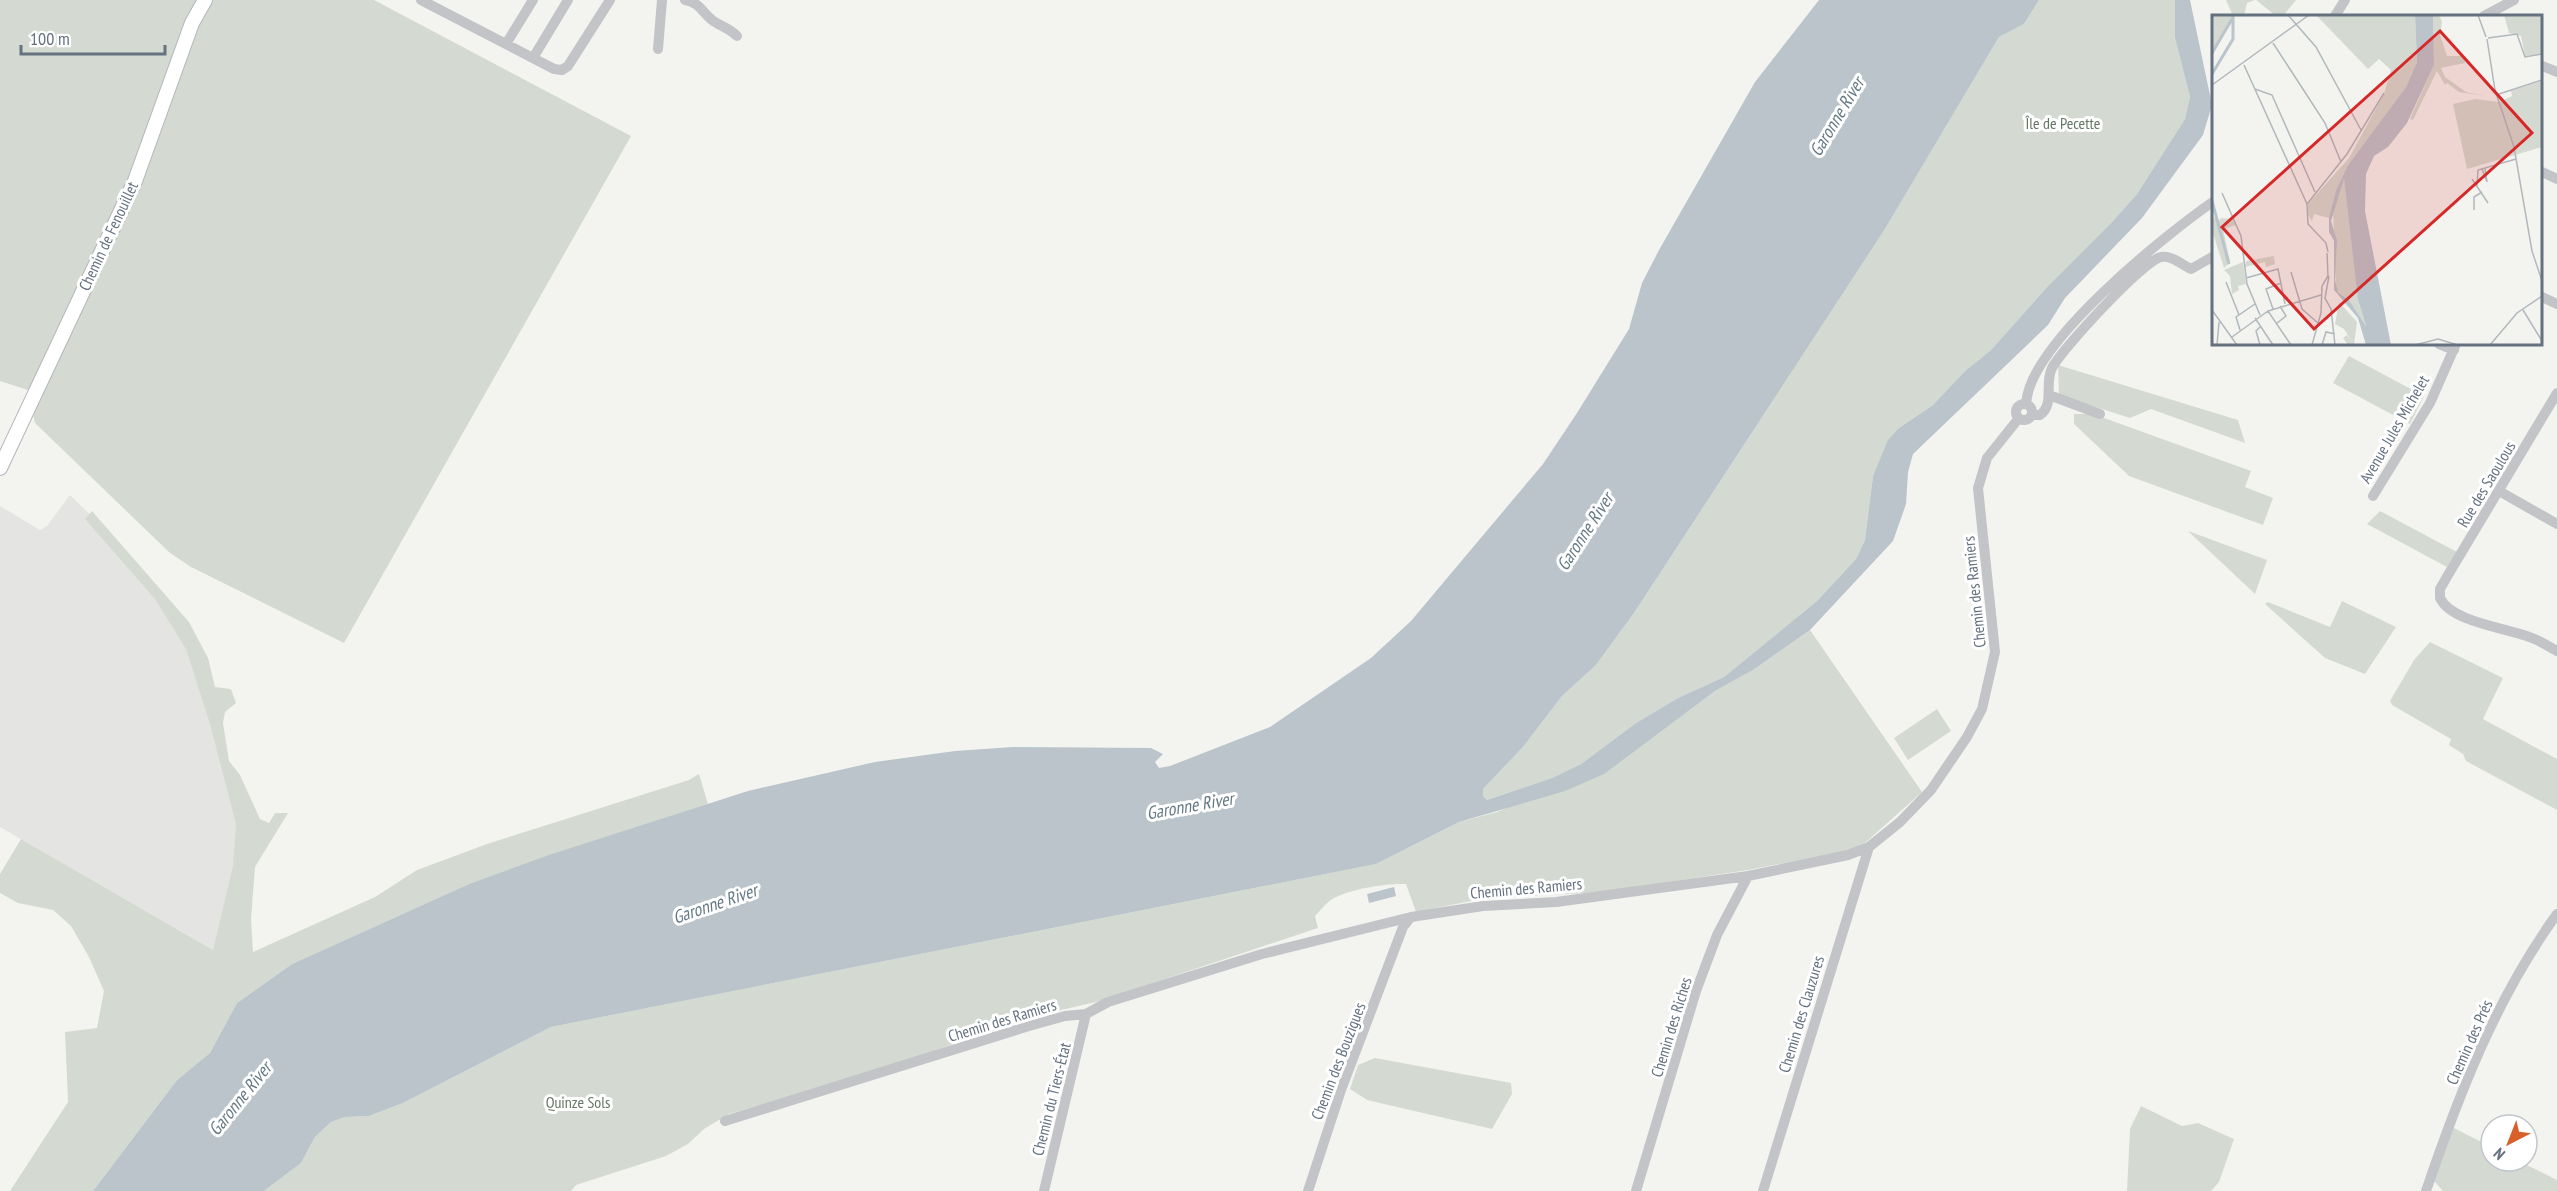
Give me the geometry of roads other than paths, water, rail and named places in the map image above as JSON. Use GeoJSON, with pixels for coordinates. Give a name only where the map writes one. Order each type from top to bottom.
{"type":"FeatureCollection","features":[{"type":"Feature","properties":{"kind":"street","name":"Chemin de Fenouillet"},"geometry":{"type":"LineString","coordinates":[[3,454],[135,181],[192,23],[205,0]]}},
{"type":"Feature","properties":{"kind":"street"},"geometry":{"type":"LineString","coordinates":[[421,0],[533,58],[562,70],[568,66],[610,0]]}},
{"type":"Feature","properties":{"kind":"street"},"geometry":{"type":"LineString","coordinates":[[506,44],[532,0]]}},
{"type":"Feature","properties":{"kind":"street"},"geometry":{"type":"LineString","coordinates":[[533,58],[568,0]]}},
{"type":"Feature","properties":{"kind":"street"},"geometry":{"type":"LineString","coordinates":[[658,49],[663,0]]}},
{"type":"Feature","properties":{"kind":"street"},"geometry":{"type":"LineString","coordinates":[[685,0],[702,7],[712,20],[725,25],[737,36]]}},
{"type":"Feature","properties":{"kind":"street"},"geometry":{"type":"LineString","coordinates":[[2336,15],[2345,0]]}},
{"type":"Feature","properties":{"kind":"street"},"geometry":{"type":"LineString","coordinates":[[2497,13],[2514,0]]}},
{"type":"Feature","properties":{"kind":"street"},"geometry":{"type":"LineString","coordinates":[[2542,65],[2557,72]]}},
{"type":"Feature","properties":{"kind":"street"},"geometry":{"type":"LineString","coordinates":[[2542,172],[2557,179]]}},
{"type":"Feature","properties":{"kind":"street"},"geometry":{"type":"LineString","coordinates":[[2026,404],[2029,386],[2040,366],[2095,300],[2175,228],[2212,202]]}},
{"type":"Feature","properties":{"kind":"street"},"geometry":{"type":"LineString","coordinates":[[2026,404],[2017,409],[2019,418],[2026,420],[2046,410],[2049,395],[2048,381],[2058,358],[2113,297],[2156,259],[2170,257],[2191,269],[2212,257]]}},
{"type":"Feature","properties":{"kind":"street"},"geometry":{"type":"LineString","coordinates":[[2542,296],[2557,304]]}},
{"type":"Feature","properties":{"kind":"street","name":"Avenue Jules Michelet"},"geometry":{"type":"LineString","coordinates":[[2373,496],[2430,403],[2455,346]]}},
{"type":"Feature","properties":{"kind":"street","name":"Rue des Saoulous"},"geometry":{"type":"LineString","coordinates":[[2557,393],[2440,589],[2442,603],[2451,610],[2472,620],[2532,638],[2557,651]]}},
{"type":"Feature","properties":{"kind":"street"},"geometry":{"type":"LineString","coordinates":[[2049,395],[2100,414]]}},
{"type":"Feature","properties":{"kind":"street"},"geometry":{"type":"LineString","coordinates":[[2026,404],[2032,408],[2032,415]]}},
{"type":"Feature","properties":{"kind":"street","name":"Chemin des Ramiers"},"geometry":{"type":"LineString","coordinates":[[725,1121],[1029,1026],[1065,1016],[1086,1014],[1107,1002],[1262,954],[1411,917],[1483,906],[1556,902],[1748,876],[1848,855],[1869,847],[1900,822],[1931,790],[1967,737],[1982,709],[1995,652],[1978,488],[1987,458],[2019,418]]}},
{"type":"Feature","properties":{"kind":"street"},"geometry":{"type":"LineString","coordinates":[[2499,491],[2557,524]]}},
{"type":"Feature","properties":{"kind":"street","name":"Chemin des Clauzures"},"geometry":{"type":"LineString","coordinates":[[1762,1191],[1869,847]]}},
{"type":"Feature","properties":{"kind":"street","name":"Chemin des Riches"},"geometry":{"type":"LineString","coordinates":[[1636,1191],[1696,991],[1717,935],[1748,876]]}},
{"type":"Feature","properties":{"kind":"street","name":"Chemin des Prés"},"geometry":{"type":"LineString","coordinates":[[2426,1191],[2469,1075],[2489,1029],[2520,970],[2557,914]]}},
{"type":"Feature","properties":{"kind":"street","name":"Chemin des Bouzigues"},"geometry":{"type":"LineString","coordinates":[[1308,1191],[1341,1090],[1403,927],[1411,917]]}},
{"type":"Feature","properties":{"kind":"street"},"geometry":{"type":"LineString","coordinates":[[1385,924],[1393,929],[1398,942]]}},
{"type":"Feature","properties":{"kind":"street","name":"Chemin du Tiers-État"},"geometry":{"type":"LineString","coordinates":[[1044,1191],[1086,1014]]}},
{"type":"Feature","properties":{"kind":"water","name":"Garonne River"},"geometry":{"type":"Polygon","coordinates":[[[1819,0],[2039,0],[2024,24],[1999,37],[1885,229],[1634,613],[1596,665],[1562,696],[1523,747],[1483,789],[1483,796],[1487,800],[1552,778],[1581,764],[1636,723],[1678,698],[1724,677],[1817,601],[1856,559],[1865,540],[1873,476],[1888,440],[1899,428],[1933,405],[1965,371],[1991,350],[2048,286],[2113,221],[2137,194],[2185,119],[2190,97],[2175,38],[2175,0],[2190,0],[2212,105],[2203,135],[2142,218],[2065,298],[2048,325],[1913,454],[1908,472],[1906,504],[1893,541],[1810,630],[1753,670],[1715,691],[1604,774],[1565,791],[1459,822],[1376,864],[551,1027],[403,1103],[369,1116],[345,1117],[331,1122],[315,1137],[301,1163],[264,1191],[93,1191],[177,1080],[210,1053],[237,1003],[292,964],[469,884],[549,855],[748,791],[875,762],[955,751],[1013,747],[1151,748],[1163,754],[1155,762],[1159,768],[1170,766],[1270,727],[1371,658],[1411,621],[1543,464],[1629,329],[1642,283],[1755,82],[1819,0]]]}},
{"type":"Feature","properties":{"kind":"water"},"geometry":{"type":"Polygon","coordinates":[[[1394,887],[1396,896],[1369,903],[1367,894],[1394,887]]]}},
{"type":"Feature","properties":{"kind":"park label","name":"Île de Pecette"},"geometry":{"type":"Point","coordinates":[2063,123]}},
{"type":"Feature","properties":{"kind":"park label","name":"Quinze Sols"},"geometry":{"type":"Point","coordinates":[578,1102]}}]}
